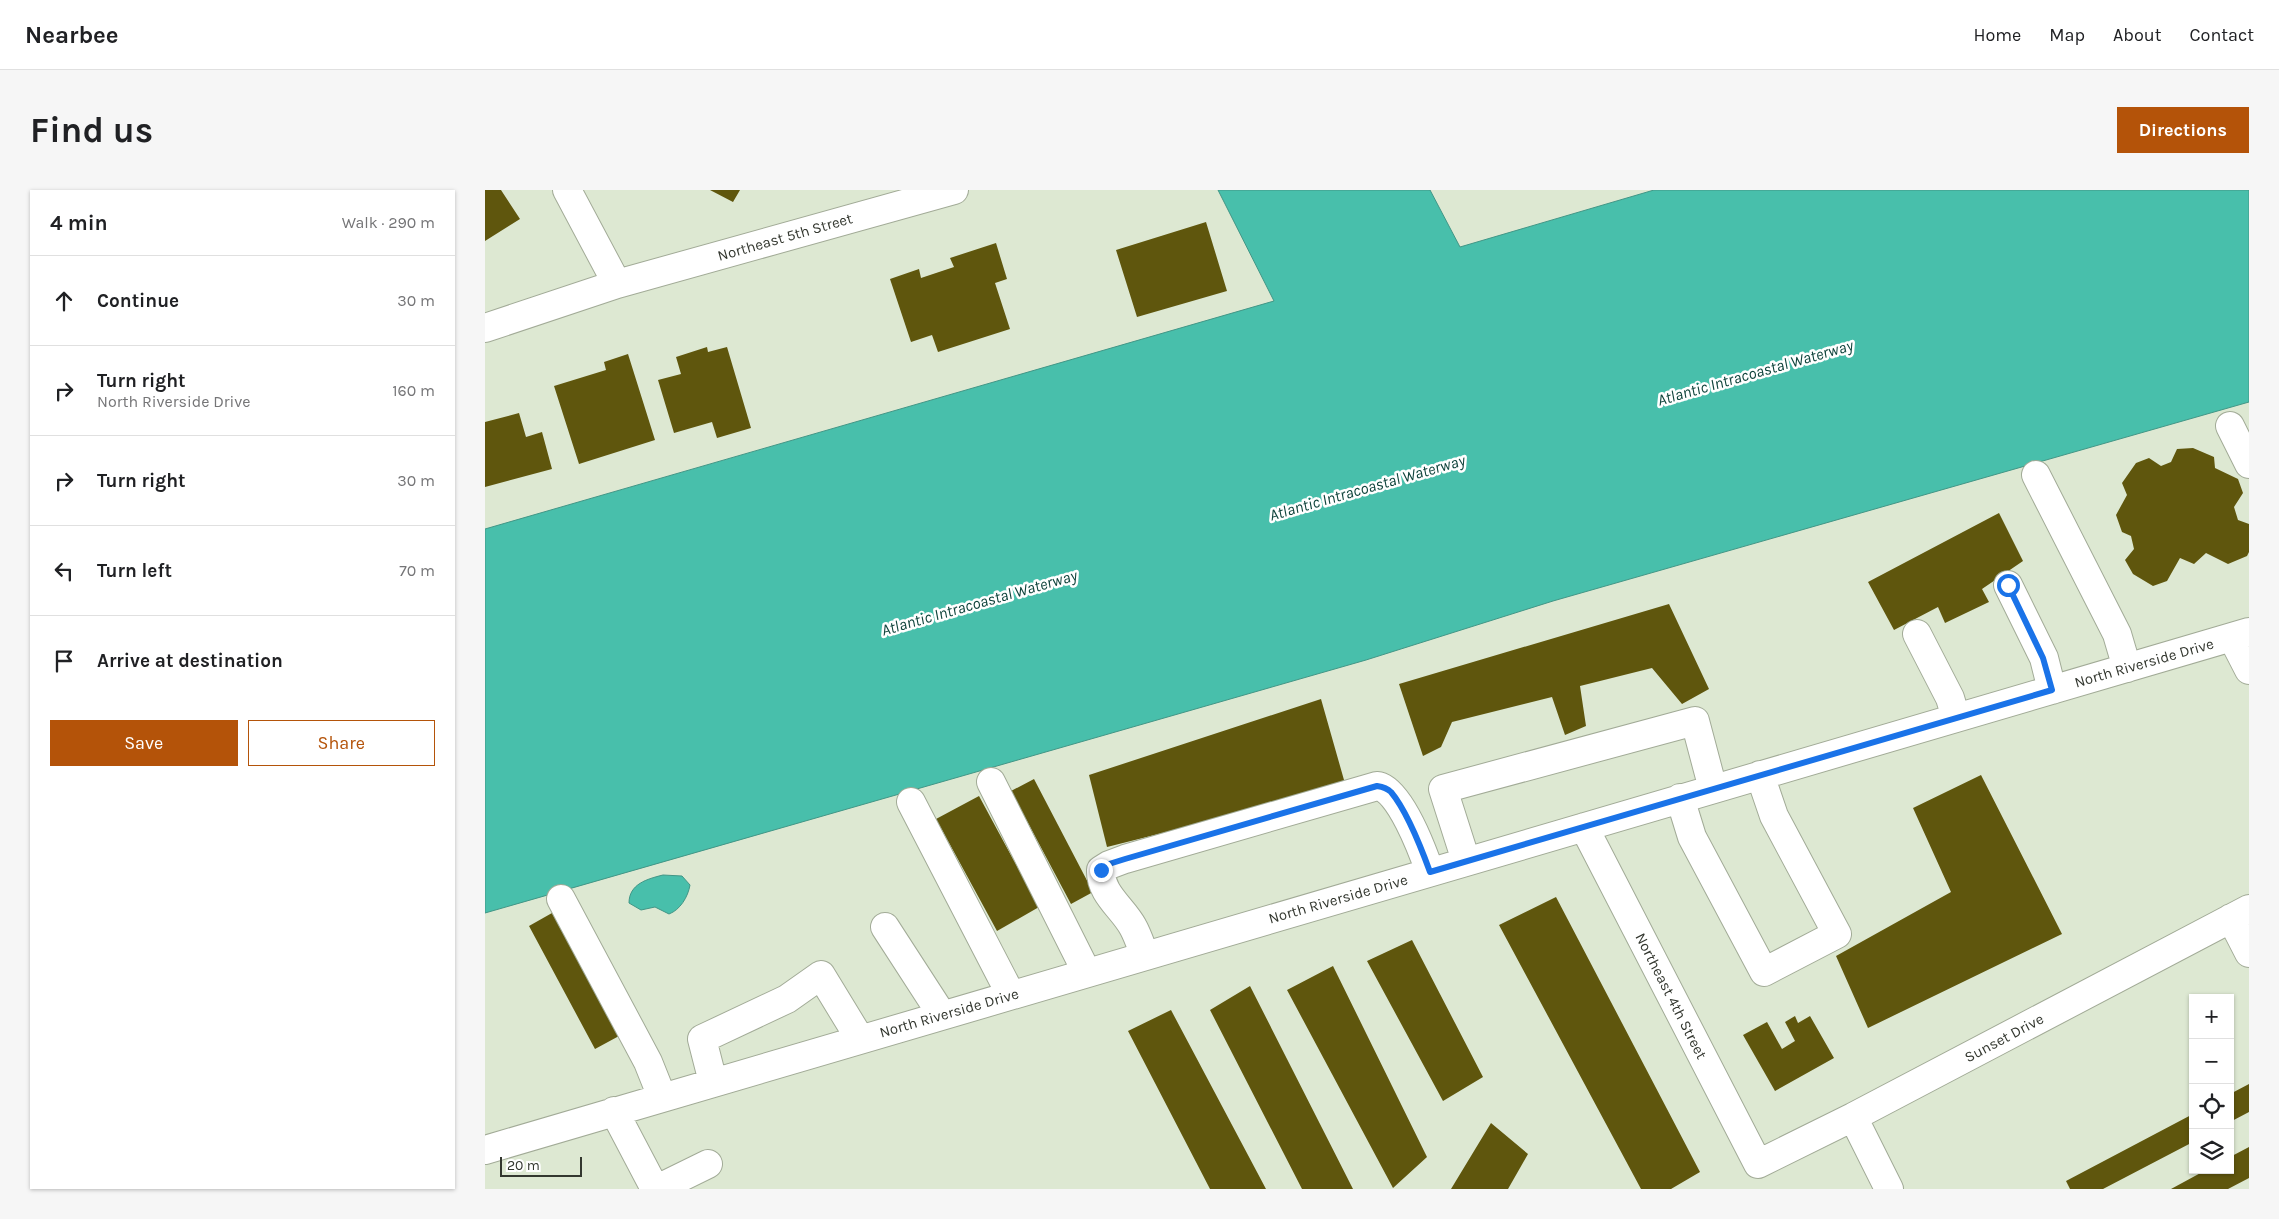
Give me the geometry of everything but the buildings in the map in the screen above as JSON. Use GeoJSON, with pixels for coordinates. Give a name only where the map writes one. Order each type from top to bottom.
{"type":"FeatureCollection","features":[{"type":"Feature","properties":{"kind":"street"},"geometry":{"type":"LineString","coordinates":[[567,190],[617,284]]}},
{"type":"Feature","properties":{"kind":"street","name":"Northeast 5th Street"},"geometry":{"type":"LineString","coordinates":[[485,328],[617,284],[954,190]]}},
{"type":"Feature","properties":{"kind":"street"},"geometry":{"type":"LineString","coordinates":[[2230,426],[2249,464]]}},
{"type":"Feature","properties":{"kind":"street"},"geometry":{"type":"LineString","coordinates":[[2036,475],[2117,634],[2127,668]]}},
{"type":"Feature","properties":{"kind":"street"},"geometry":{"type":"LineString","coordinates":[[2008,585],[2043,658],[2052,690]]}},
{"type":"Feature","properties":{"kind":"street"},"geometry":{"type":"LineString","coordinates":[[1917,634],[1950,698],[1956,718]]}},
{"type":"Feature","properties":{"kind":"street"},"geometry":{"type":"LineString","coordinates":[[2241,634],[2249,670]]}},
{"type":"Feature","properties":{"kind":"street","name":"North Riverside Drive"},"geometry":{"type":"LineString","coordinates":[[485,1150],[2241,634]]}},
{"type":"Feature","properties":{"kind":"street"},"geometry":{"type":"LineString","coordinates":[[1466,861],[1443,789],[1695,721],[1713,789]]}},
{"type":"Feature","properties":{"kind":"street"},"geometry":{"type":"LineString","coordinates":[[1680,798],[1692,837],[1764,972],[1837,934],[1774,816],[1760,775]]}},
{"type":"Feature","properties":{"kind":"street"},"geometry":{"type":"LineString","coordinates":[[991,782],[1087,973]]}},
{"type":"Feature","properties":{"kind":"street"},"geometry":{"type":"LineString","coordinates":[[1145,956],[1133,926],[1113,902],[1101,879],[1101,870],[1109,864],[1377,786],[1384,787],[1391,792],[1398,803],[1423,852],[1430,872]]}},
{"type":"Feature","properties":{"kind":"street"},"geometry":{"type":"LineString","coordinates":[[911,802],[1011,995]]}},
{"type":"Feature","properties":{"kind":"street","name":"Northeast 4th Street"},"geometry":{"type":"LineString","coordinates":[[1584,827],[1758,1164]]}},
{"type":"Feature","properties":{"kind":"street"},"geometry":{"type":"LineString","coordinates":[[561,899],[648,1062],[662,1097]]}},
{"type":"Feature","properties":{"kind":"street"},"geometry":{"type":"LineString","coordinates":[[2240,914],[2249,952]]}},
{"type":"Feature","properties":{"kind":"street","name":"Sunset Drive"},"geometry":{"type":"LineString","coordinates":[[1758,1164],[1853,1118],[2240,914]]}},
{"type":"Feature","properties":{"kind":"street"},"geometry":{"type":"LineString","coordinates":[[885,927],[942,1015]]}},
{"type":"Feature","properties":{"kind":"street"},"geometry":{"type":"LineString","coordinates":[[713,1082],[703,1039],[787,999],[821,975],[860,1039]]}},
{"type":"Feature","properties":{"kind":"street"},"geometry":{"type":"LineString","coordinates":[[614,1111],[656,1189],[708,1164]]}},
{"type":"Feature","properties":{"kind":"street"},"geometry":{"type":"LineString","coordinates":[[1853,1118],[1889,1189]]}},
{"type":"Feature","properties":{"kind":"water","name":"Atlantic Intracoastal Waterway"},"geometry":{"type":"Polygon","coordinates":[[[1218,190],[1430,190],[1460,247],[1654,190],[2249,190],[2249,402],[1553,601],[1366,660],[485,913],[485,529],[1274,301],[1218,190]]]}},
{"type":"Feature","properties":{"kind":"water"},"geometry":{"type":"Polygon","coordinates":[[[663,875],[682,876],[690,885],[685,898],[677,909],[669,914],[655,907],[641,910],[629,903],[632,891],[640,883],[663,875]]]}},
{"type":"Feature","properties":{"kind":"route"},"geometry":{"type":"LineString","coordinates":[[1101,870],[1109,864],[1125,859],[1377,786],[1384,787],[1391,792],[1398,803],[1423,852],[1430,872],[2052,690],[2043,658],[2008,585]]}}]}
